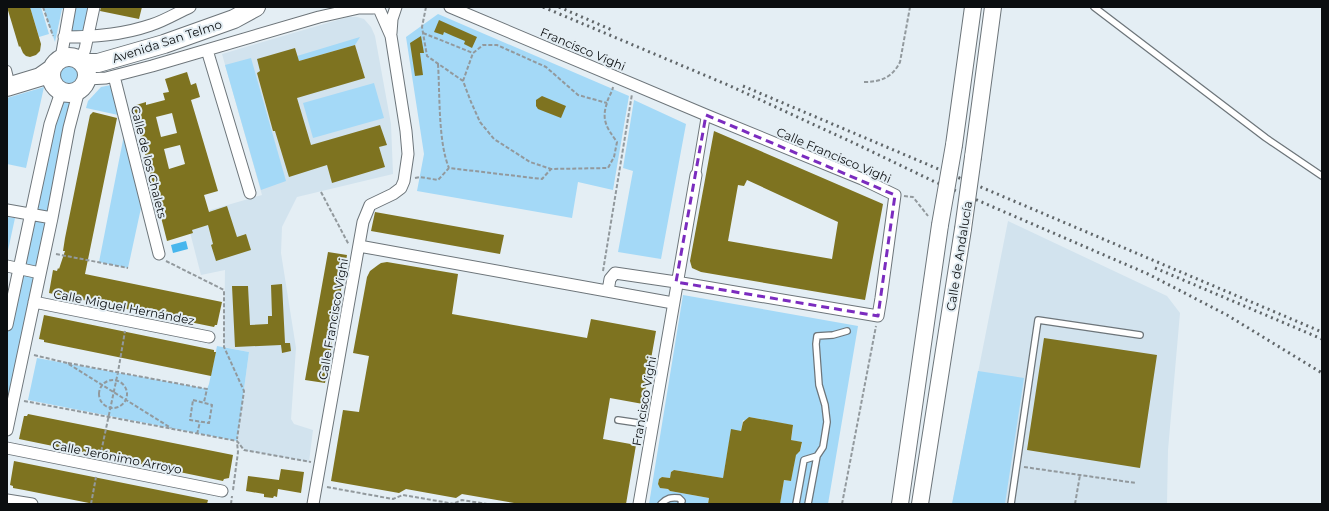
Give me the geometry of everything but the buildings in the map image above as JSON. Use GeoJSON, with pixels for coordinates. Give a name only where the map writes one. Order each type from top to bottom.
{"type":"FeatureCollection","features":[{"type":"Feature","properties":{"kind":"main road","name":"Avenida San Telmo"},"geometry":{"type":"LineString","coordinates":[[86,71],[234,19],[256,7]]}},
{"type":"Feature","properties":{"kind":"main road","name":"Calle de Andalucía"},"geometry":{"type":"LineString","coordinates":[[900,504],[940,225],[954,145],[973,7]]}},
{"type":"Feature","properties":{"kind":"main road","name":"Calle de Andalucía"},"geometry":{"type":"LineString","coordinates":[[920,504],[963,229],[993,7]]}},
{"type":"Feature","properties":{"kind":"main road"},"geometry":{"type":"LineString","coordinates":[[8,84],[40,77],[57,64],[72,56],[86,71],[70,93],[57,64]]}},
{"type":"Feature","properties":{"kind":"street"},"geometry":{"type":"LineString","coordinates":[[7,322],[50,124],[57,64],[70,7]]}},
{"type":"Feature","properties":{"kind":"street"},"geometry":{"type":"LineString","coordinates":[[7,430],[52,218],[69,128],[86,71],[85,49],[94,7]]}},
{"type":"Feature","properties":{"kind":"street"},"geometry":{"type":"LineString","coordinates":[[57,64],[87,37],[109,36],[151,25],[190,7]]}},
{"type":"Feature","properties":{"kind":"street"},"geometry":{"type":"LineString","coordinates":[[86,71],[106,78],[319,17],[359,8],[386,11],[395,7]]}},
{"type":"Feature","properties":{"kind":"street"},"geometry":{"type":"LineString","coordinates":[[359,246],[363,222],[370,205],[393,194],[401,188],[404,181],[408,154],[406,131],[391,36],[392,19],[395,7]]}},
{"type":"Feature","properties":{"kind":"street","name":"Francisco Vighi"},"geometry":{"type":"LineString","coordinates":[[450,7],[706,115]]}},
{"type":"Feature","properties":{"kind":"street"},"geometry":{"type":"LineString","coordinates":[[375,9],[391,36]]}},
{"type":"Feature","properties":{"kind":"street"},"geometry":{"type":"LineString","coordinates":[[207,50],[250,193]]}},
{"type":"Feature","properties":{"kind":"street","name":"Calle de los Chalets"},"geometry":{"type":"LineString","coordinates":[[114,76],[159,254]]}},
{"type":"Feature","properties":{"kind":"street"},"geometry":{"type":"LineString","coordinates":[[673,303],[706,115]]}},
{"type":"Feature","properties":{"kind":"street","name":"Calle Francisco Vighi"},"geometry":{"type":"LineString","coordinates":[[706,115],[862,179],[895,195],[878,312]]}},
{"type":"Feature","properties":{"kind":"street"},"geometry":{"type":"LineString","coordinates":[[7,210],[52,218]]}},
{"type":"Feature","properties":{"kind":"street","name":"Calle Francisco Vighi"},"geometry":{"type":"LineString","coordinates":[[313,504],[359,246],[673,303]]}},
{"type":"Feature","properties":{"kind":"street"},"geometry":{"type":"LineString","coordinates":[[7,266],[40,274]]}},
{"type":"Feature","properties":{"kind":"street"},"geometry":{"type":"LineString","coordinates":[[604,290],[610,278],[615,273],[862,314],[878,316],[878,312]]}},
{"type":"Feature","properties":{"kind":"street","name":"Calle Miguel Hernández"},"geometry":{"type":"LineString","coordinates":[[34,302],[209,337]]}},
{"type":"Feature","properties":{"kind":"street","name":"Francisco Vighi"},"geometry":{"type":"LineString","coordinates":[[639,504],[673,303]]}},
{"type":"Feature","properties":{"kind":"street","name":"Calle Jerónimo Arroyo"},"geometry":{"type":"LineString","coordinates":[[7,448],[222,491]]}},
{"type":"Feature","properties":{"kind":"street"},"geometry":{"type":"LineString","coordinates":[[7,500],[32,504]]}},
{"type":"Feature","properties":{"kind":"lane"},"geometry":{"type":"LineString","coordinates":[[1094,7],[1266,138],[1322,176]]}},
{"type":"Feature","properties":{"kind":"lane"},"geometry":{"type":"LineString","coordinates":[[1011,504],[1038,320],[1140,335]]}},
{"type":"Feature","properties":{"kind":"lane"},"geometry":{"type":"LineString","coordinates":[[808,504],[817,456],[823,447],[827,422],[825,405],[819,385],[816,344],[817,336],[833,335],[847,331]]}},
{"type":"Feature","properties":{"kind":"lane"},"geometry":{"type":"LineString","coordinates":[[618,420],[652,425]]}},
{"type":"Feature","properties":{"kind":"lane"},"geometry":{"type":"LineString","coordinates":[[796,504],[804,460],[817,456]]}},
{"type":"Feature","properties":{"kind":"lane"},"geometry":{"type":"LineString","coordinates":[[661,504],[666,499],[672,497],[679,498],[682,501],[681,504]]}},
{"type":"Feature","properties":{"kind":"path"},"geometry":{"type":"LineString","coordinates":[[43,7],[57,64]]}},
{"type":"Feature","properties":{"kind":"path"},"geometry":{"type":"LineString","coordinates":[[426,7],[422,27],[426,56],[463,81],[480,122],[494,139],[530,162],[551,169],[608,168],[614,157],[617,142],[606,127],[604,118],[607,103],[613,89],[614,76]]}},
{"type":"Feature","properties":{"kind":"path"},"geometry":{"type":"LineString","coordinates":[[864,82],[875,82],[888,78],[896,70],[900,62],[910,7]]}},
{"type":"Feature","properties":{"kind":"path"},"geometry":{"type":"LineString","coordinates":[[423,33],[473,53]]}},
{"type":"Feature","properties":{"kind":"path"},"geometry":{"type":"LineString","coordinates":[[463,81],[473,53],[483,46],[497,45],[546,67],[578,95],[607,103]]}},
{"type":"Feature","properties":{"kind":"path"},"geometry":{"type":"LineString","coordinates":[[438,64],[441,128],[445,158],[449,168]]}},
{"type":"Feature","properties":{"kind":"path"},"geometry":{"type":"LineString","coordinates":[[604,290],[633,85]]}},
{"type":"Feature","properties":{"kind":"path"},"geometry":{"type":"LineString","coordinates":[[404,181],[420,177],[438,180],[449,168]]}},
{"type":"Feature","properties":{"kind":"path"},"geometry":{"type":"LineString","coordinates":[[449,168],[542,179],[551,169]]}},
{"type":"Feature","properties":{"kind":"path"},"geometry":{"type":"LineString","coordinates":[[320,192],[348,245],[359,246]]}},
{"type":"Feature","properties":{"kind":"path"},"geometry":{"type":"LineString","coordinates":[[895,195],[913,197],[931,220],[940,225]]}},
{"type":"Feature","properties":{"kind":"path"},"geometry":{"type":"LineString","coordinates":[[44,252],[128,268]]}},
{"type":"Feature","properties":{"kind":"path"},"geometry":{"type":"LineString","coordinates":[[842,504],[878,312]]}},
{"type":"Feature","properties":{"kind":"path"},"geometry":{"type":"LineString","coordinates":[[107,416],[118,372],[127,320]]}},
{"type":"Feature","properties":{"kind":"path"},"geometry":{"type":"LineString","coordinates":[[23,353],[67,363],[207,389],[204,402]]}},
{"type":"Feature","properties":{"kind":"path"},"geometry":{"type":"LineString","coordinates":[[67,363],[173,429]]}},
{"type":"Feature","properties":{"kind":"path"},"geometry":{"type":"LineString","coordinates":[[116,380],[123,384],[126,388],[127,396],[126,400],[121,406],[109,408],[102,403],[99,398],[102,385],[108,381],[116,380]]}},
{"type":"Feature","properties":{"kind":"path"},"geometry":{"type":"LineString","coordinates":[[13,398],[237,441],[244,450],[320,464]]}},
{"type":"Feature","properties":{"kind":"path"},"geometry":{"type":"LineString","coordinates":[[193,400],[204,402],[212,404],[209,423],[190,420],[193,400]]}},
{"type":"Feature","properties":{"kind":"path"},"geometry":{"type":"LineString","coordinates":[[197,434],[200,422]]}},
{"type":"Feature","properties":{"kind":"path"},"geometry":{"type":"LineString","coordinates":[[231,504],[238,452],[237,441]]}},
{"type":"Feature","properties":{"kind":"path"},"geometry":{"type":"LineString","coordinates":[[1016,466],[1136,483]]}},
{"type":"Feature","properties":{"kind":"path"},"geometry":{"type":"LineString","coordinates":[[1075,504],[1080,475]]}},
{"type":"Feature","properties":{"kind":"path"},"geometry":{"type":"LineString","coordinates":[[316,485],[393,499],[403,495],[454,504],[462,500],[487,504]]}},
{"type":"Feature","properties":{"kind":"highlighted area"},"geometry":{"type":"Polygon","coordinates":[[[706,115],[895,195],[878,316],[676,282],[706,115]]]}},
{"type":"Feature","properties":{"kind":"shaded area"},"geometry":{"type":"Polygon","coordinates":[[[30,7],[41,7],[49,34],[39,37],[30,7]]]}},
{"type":"Feature","properties":{"kind":"shaded area"},"geometry":{"type":"Polygon","coordinates":[[[43,7],[65,7],[65,9],[62,9],[55,42],[43,7]]]}},
{"type":"Feature","properties":{"kind":"shaded area"},"geometry":{"type":"Polygon","coordinates":[[[70,7],[94,7],[87,37],[64,37],[70,7]]]}},
{"type":"Feature","properties":{"kind":"shaded area"},"geometry":{"type":"Polygon","coordinates":[[[438,14],[629,96],[613,190],[578,182],[572,218],[417,191],[424,154],[406,37],[438,14]]]}},
{"type":"Feature","properties":{"kind":"shaded area"},"geometry":{"type":"Polygon","coordinates":[[[348,17],[364,19],[371,27],[375,36],[391,124],[393,174],[297,197],[282,227],[281,253],[296,348],[291,419],[294,424],[313,430],[309,462],[244,450],[237,441],[249,352],[224,347],[225,270],[201,275],[186,217],[262,195],[222,54],[348,17]]]}},
{"type":"Feature","properties":{"kind":"shaded area"},"geometry":{"type":"Polygon","coordinates":[[[360,37],[355,45],[299,61],[297,56],[360,37]]]}},
{"type":"Feature","properties":{"kind":"shaded area"},"geometry":{"type":"Polygon","coordinates":[[[251,58],[286,181],[261,190],[225,65],[251,58]]]}},
{"type":"Feature","properties":{"kind":"shaded area"},"geometry":{"type":"Polygon","coordinates":[[[69,64],[76,67],[79,74],[76,81],[69,84],[62,81],[59,74],[62,67],[69,64]]]}},
{"type":"Feature","properties":{"kind":"shaded area"},"geometry":{"type":"Polygon","coordinates":[[[374,83],[384,118],[313,138],[303,103],[374,83]]]}},
{"type":"Feature","properties":{"kind":"shaded area"},"geometry":{"type":"Polygon","coordinates":[[[111,85],[118,115],[86,108],[88,101],[101,87],[111,85]]]}},
{"type":"Feature","properties":{"kind":"shaded area"},"geometry":{"type":"Polygon","coordinates":[[[44,87],[26,168],[7,164],[7,98],[44,87]]]}},
{"type":"Feature","properties":{"kind":"shaded area"},"geometry":{"type":"Polygon","coordinates":[[[79,90],[7,431],[7,331],[19,269],[61,92],[70,93],[79,90]]]}},
{"type":"Feature","properties":{"kind":"shaded area"},"geometry":{"type":"Polygon","coordinates":[[[634,100],[686,124],[661,259],[618,252],[633,171],[623,168],[634,100]]]}},
{"type":"Feature","properties":{"kind":"shaded area"},"geometry":{"type":"Polygon","coordinates":[[[124,135],[141,208],[128,268],[99,262],[124,135]]]}},
{"type":"Feature","properties":{"kind":"shaded area"},"geometry":{"type":"Polygon","coordinates":[[[7,217],[15,218],[7,255],[7,217]]]}},
{"type":"Feature","properties":{"kind":"shaded area"},"geometry":{"type":"Polygon","coordinates":[[[1008,221],[1167,296],[1180,313],[1168,450],[1167,504],[952,504],[1008,221]]]}},
{"type":"Feature","properties":{"kind":"shaded area"},"geometry":{"type":"Polygon","coordinates":[[[683,295],[858,326],[828,504],[780,503],[784,480],[791,481],[794,464],[789,451],[798,453],[802,444],[791,440],[793,427],[791,425],[749,417],[746,421],[743,420],[741,431],[731,432],[723,478],[674,470],[671,472],[670,478],[662,477],[659,479],[658,484],[661,488],[709,498],[708,504],[649,504],[683,295]]]}},
{"type":"Feature","properties":{"kind":"shaded area"},"geometry":{"type":"Polygon","coordinates":[[[217,346],[249,352],[237,441],[28,400],[37,358],[207,389],[217,346]]]}},
{"type":"Feature","properties":{"kind":"shaded area"},"geometry":{"type":"Polygon","coordinates":[[[978,371],[1024,378],[1005,504],[952,504],[978,371]]]}},
{"type":"Feature","properties":{"kind":"water"},"geometry":{"type":"Polygon","coordinates":[[[186,241],[188,249],[173,253],[171,245],[186,241]]]}},
{"type":"Feature","properties":{"kind":"railway"},"geometry":{"type":"LineString","coordinates":[[543,7],[728,85],[933,181],[1148,274],[1227,315],[1322,373]]}},
{"type":"Feature","properties":{"kind":"railway"},"geometry":{"type":"LineString","coordinates":[[559,7],[612,30]]}},
{"type":"Feature","properties":{"kind":"railway"},"geometry":{"type":"LineString","coordinates":[[743,86],[1322,332]]}},
{"type":"Feature","properties":{"kind":"railway"},"geometry":{"type":"LineString","coordinates":[[1155,268],[1322,339]]}}]}
